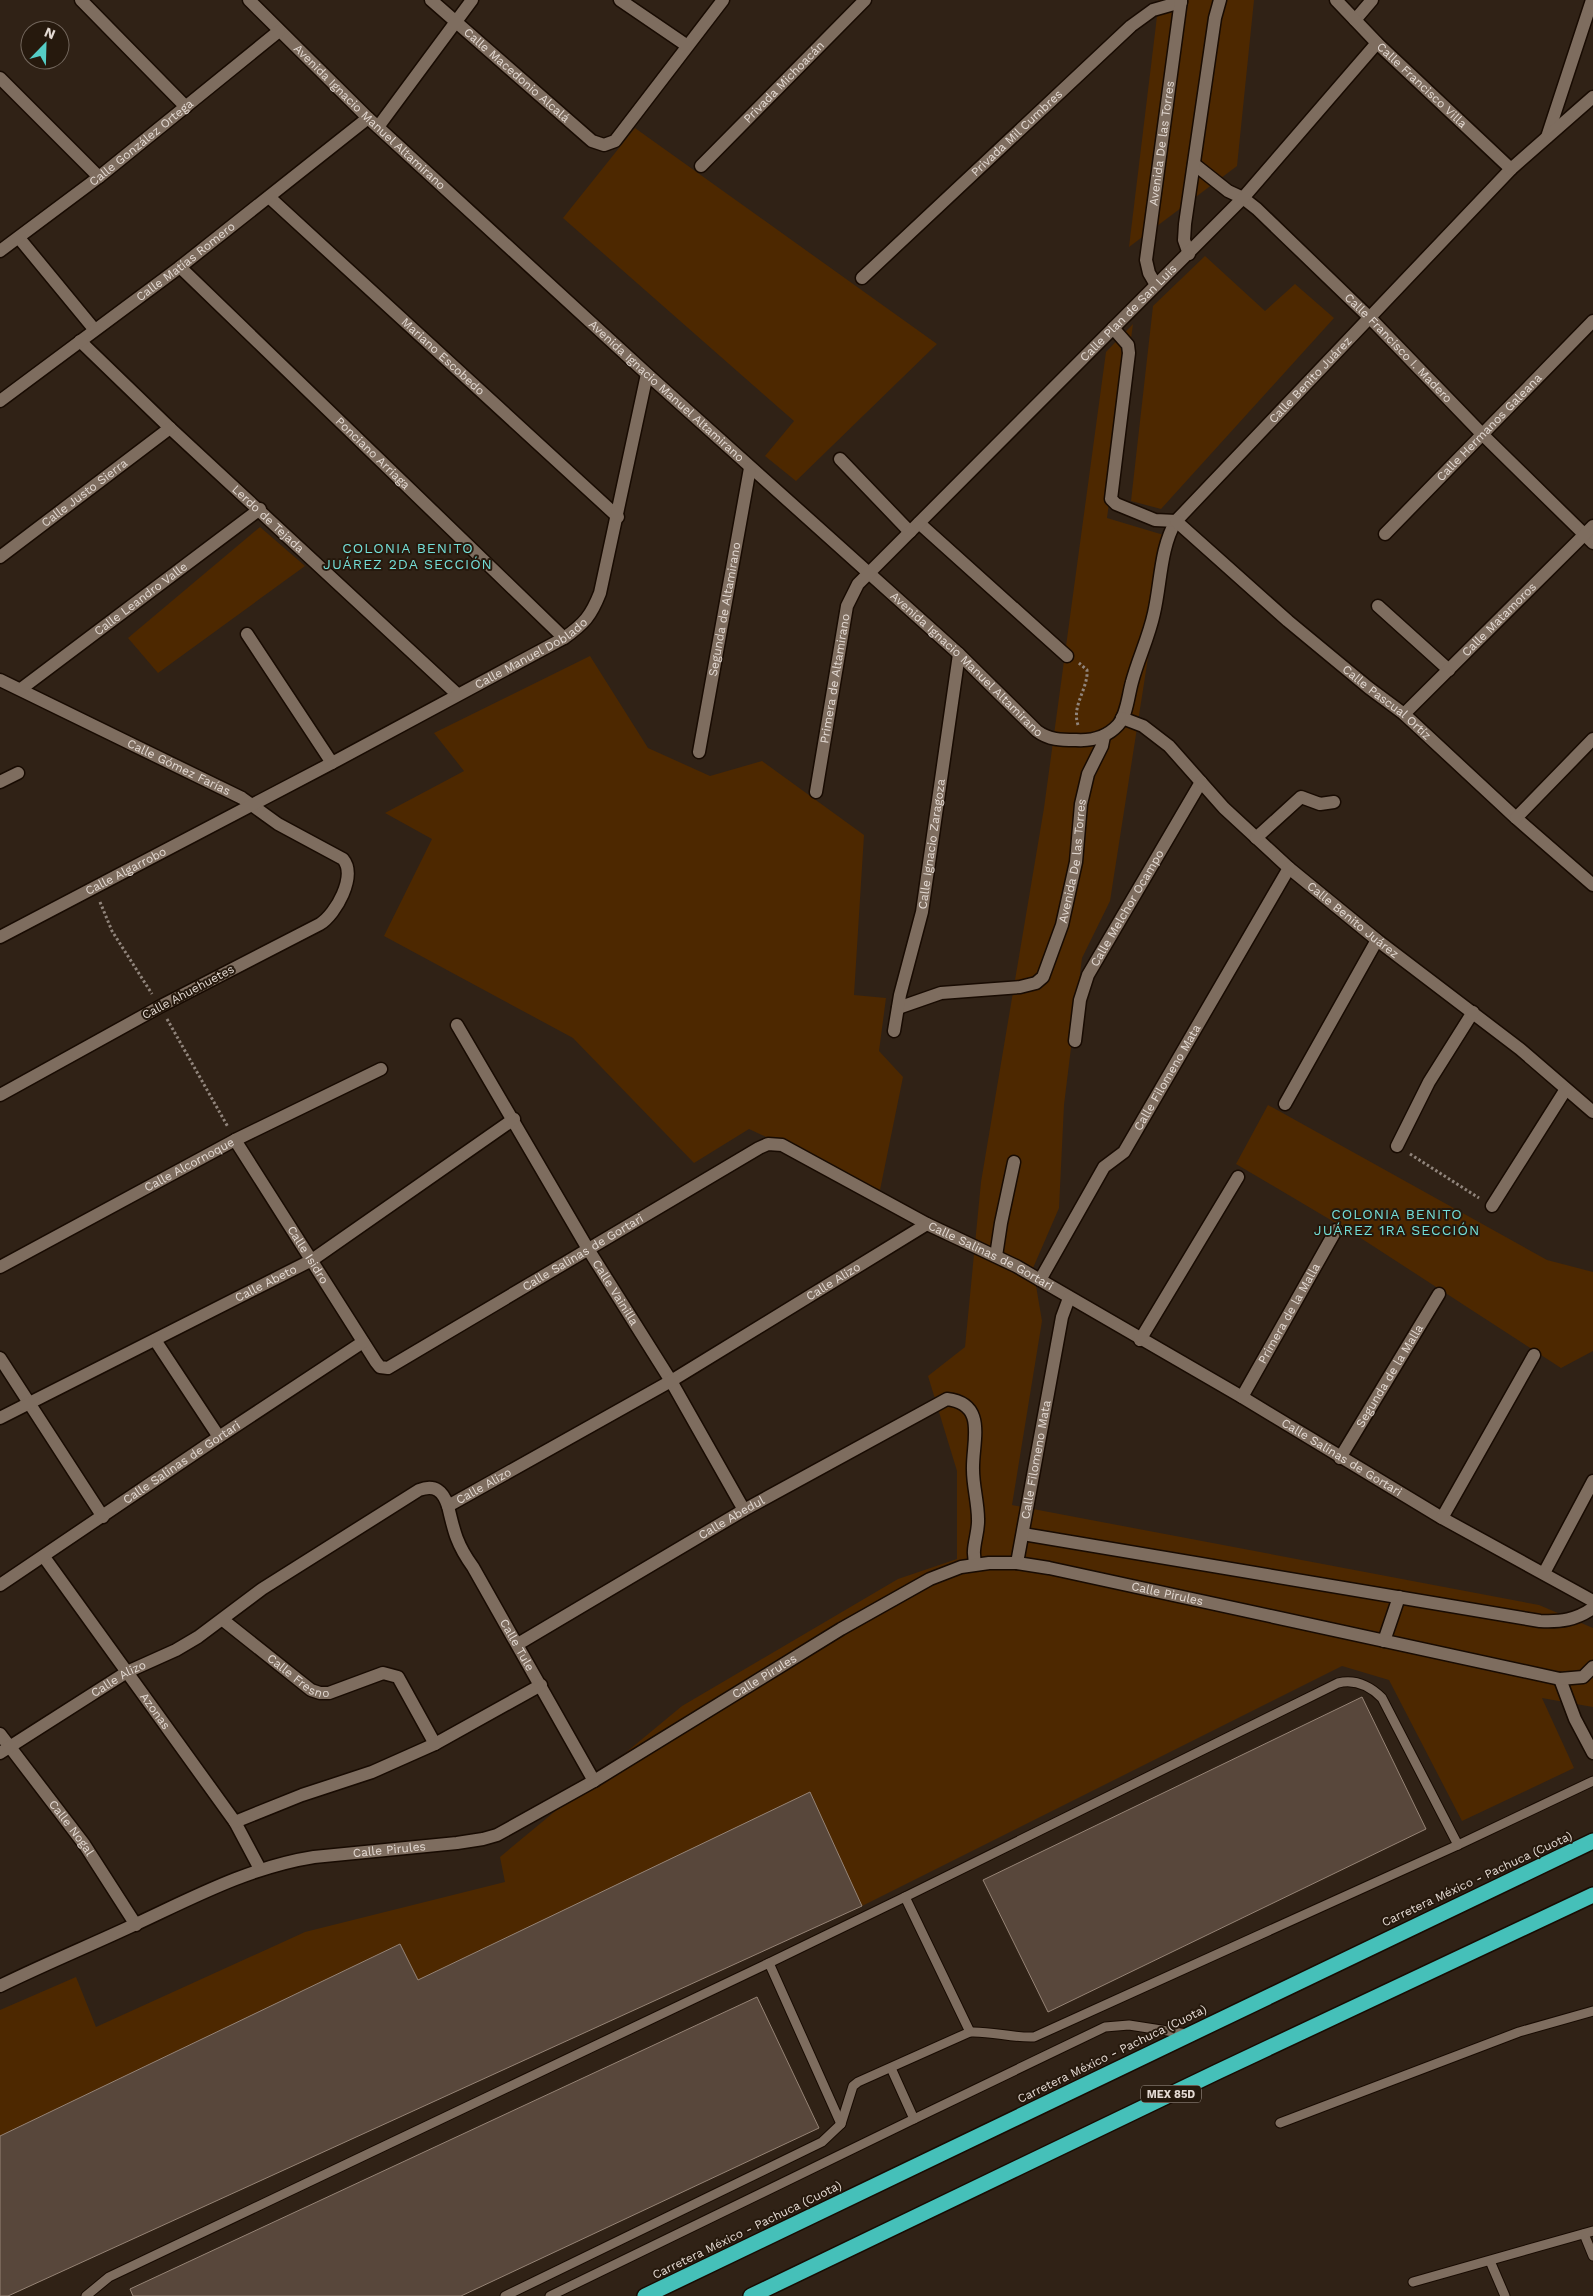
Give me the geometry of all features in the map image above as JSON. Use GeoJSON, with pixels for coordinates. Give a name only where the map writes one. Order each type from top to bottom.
{"type":"FeatureCollection","features":[{"type":"Feature","properties":{"kind":"highway","name":"Carretera México - Pachuca (Cuota)"},"geometry":{"type":"LineString","coordinates":[[645,2296],[1187,2034],[1593,1841]]}},
{"type":"Feature","properties":{"kind":"highway","name":"MEX 85D"},"geometry":{"type":"LineString","coordinates":[[751,2296],[1217,2072],[1593,1895]]}},
{"type":"Feature","properties":{"kind":"street"},"geometry":{"type":"LineString","coordinates":[[81,0],[186,108]]}},
{"type":"Feature","properties":{"kind":"street","name":"Avenida Ignacio Manuel Altamirano"},"geometry":{"type":"LineString","coordinates":[[250,0],[368,118],[750,468],[959,654],[1042,735],[1057,740],[1082,740],[1104,736]]}},
{"type":"Feature","properties":{"kind":"street","name":"Calle Macedonio Alcalá"},"geometry":{"type":"LineString","coordinates":[[430,0],[592,141],[604,145],[615,141],[686,46]]}},
{"type":"Feature","properties":{"kind":"street"},"geometry":{"type":"LineString","coordinates":[[378,127],[472,0]]}},
{"type":"Feature","properties":{"kind":"street"},"geometry":{"type":"LineString","coordinates":[[620,0],[686,46],[723,0]]}},
{"type":"Feature","properties":{"kind":"street","name":"Privada Michoacán"},"geometry":{"type":"LineString","coordinates":[[701,166],[865,0]]}},
{"type":"Feature","properties":{"kind":"street"},"geometry":{"type":"LineString","coordinates":[[1189,254],[1184,240],[1185,224],[1215,18],[1220,0]]}},
{"type":"Feature","properties":{"kind":"street","name":"Calle Francisco Villa"},"geometry":{"type":"LineString","coordinates":[[1336,0],[1376,43],[1511,169]]}},
{"type":"Feature","properties":{"kind":"street"},"geometry":{"type":"LineString","coordinates":[[1355,20],[1372,0]]}},
{"type":"Feature","properties":{"kind":"street"},"geometry":{"type":"LineString","coordinates":[[1547,137],[1592,0]]}},
{"type":"Feature","properties":{"kind":"street","name":"Privada Mil Cumbres"},"geometry":{"type":"LineString","coordinates":[[862,278],[1131,26],[1153,10],[1181,1]]}},
{"type":"Feature","properties":{"kind":"street","name":"Avenida De las Torres"},"geometry":{"type":"LineString","coordinates":[[1156,285],[1149,273],[1146,260],[1181,1]]}},
{"type":"Feature","properties":{"kind":"street","name":"Calle González Ortega"},"geometry":{"type":"LineString","coordinates":[[0,251],[20,238],[99,177],[279,31]]}},
{"type":"Feature","properties":{"kind":"street","name":"Calle Plan de San Luis"},"geometry":{"type":"LineString","coordinates":[[869,572],[1243,198],[1376,43]]}},
{"type":"Feature","properties":{"kind":"street"},"geometry":{"type":"LineString","coordinates":[[0,78],[99,177]]}},
{"type":"Feature","properties":{"kind":"street","name":"Calle Benito Juárez"},"geometry":{"type":"LineString","coordinates":[[1104,736],[1112,731],[1122,718],[1134,674],[1152,624],[1164,556],[1171,530],[1176,522],[1371,319],[1511,169],[1593,97]]}},
{"type":"Feature","properties":{"kind":"street","name":"Calle Matías Romero"},"geometry":{"type":"LineString","coordinates":[[0,401],[94,329],[180,267],[368,118]]}},
{"type":"Feature","properties":{"kind":"street","name":"Calle Francisco I. Madero"},"geometry":{"type":"LineString","coordinates":[[1194,164],[1228,191],[1243,198],[1257,209],[1371,319],[1483,435],[1590,534]]}},
{"type":"Feature","properties":{"kind":"street","name":"Mariano Escobedo"},"geometry":{"type":"LineString","coordinates":[[269,197],[618,517]]}},
{"type":"Feature","properties":{"kind":"street"},"geometry":{"type":"LineString","coordinates":[[20,238],[94,329]]}},
{"type":"Feature","properties":{"kind":"street","name":"Ponciano Arriaga"},"geometry":{"type":"LineString","coordinates":[[180,267],[564,638]]}},
{"type":"Feature","properties":{"kind":"street","name":"Calle Hermanos Galeana"},"geometry":{"type":"LineString","coordinates":[[1385,534],[1593,321]]}},
{"type":"Feature","properties":{"kind":"street"},"geometry":{"type":"LineString","coordinates":[[1113,328],[1128,345],[1129,353],[1112,500],[1116,504],[1155,520],[1176,522]]}},
{"type":"Feature","properties":{"kind":"street","name":"Lerdo de Tejada"},"geometry":{"type":"LineString","coordinates":[[80,341],[170,428],[260,509],[457,694]]}},
{"type":"Feature","properties":{"kind":"street","name":"Calle Manuel Doblado"},"geometry":{"type":"LineString","coordinates":[[252,804],[564,638],[583,625],[593,610],[600,593],[618,517],[647,374]]}},
{"type":"Feature","properties":{"kind":"street","name":"Calle Justo Sierra"},"geometry":{"type":"LineString","coordinates":[[0,557],[170,428]]}},
{"type":"Feature","properties":{"kind":"street"},"geometry":{"type":"LineString","coordinates":[[840,458],[915,527],[1067,656]]}},
{"type":"Feature","properties":{"kind":"street","name":"Segunda de Altamirano"},"geometry":{"type":"LineString","coordinates":[[699,752],[750,468]]}},
{"type":"Feature","properties":{"kind":"street","name":"Calle Leandro Valle"},"geometry":{"type":"LineString","coordinates":[[22,689],[260,509]]}},
{"type":"Feature","properties":{"kind":"street","name":"Calle Pascual Ortíz"},"geometry":{"type":"LineString","coordinates":[[1176,522],[1288,621],[1369,688],[1404,714],[1516,818],[1593,885]]}},
{"type":"Feature","properties":{"kind":"street","name":"Calle Matamoros"},"geometry":{"type":"LineString","coordinates":[[1404,714],[1590,534]]}},
{"type":"Feature","properties":{"kind":"street","name":"Primera de Altamirano"},"geometry":{"type":"LineString","coordinates":[[816,792],[847,606],[853,591],[869,572]]}},
{"type":"Feature","properties":{"kind":"street"},"geometry":{"type":"LineString","coordinates":[[1378,606],[1449,670]]}},
{"type":"Feature","properties":{"kind":"street"},"geometry":{"type":"LineString","coordinates":[[247,634],[332,763]]}},
{"type":"Feature","properties":{"kind":"street","name":"Calle Ignacio Zaragoza"},"geometry":{"type":"LineString","coordinates":[[894,1031],[922,912],[959,654]]}},
{"type":"Feature","properties":{"kind":"street","name":"Calle Gómez Farías"},"geometry":{"type":"LineString","coordinates":[[0,680],[22,689],[252,804],[278,824],[337,854],[343,859],[348,868]]}},
{"type":"Feature","properties":{"kind":"street","name":"Calle Benito Juárez"},"geometry":{"type":"LineString","coordinates":[[1122,718],[1152,731],[1170,746],[1224,808],[1289,868],[1377,940],[1473,1012],[1593,1112]]}},
{"type":"Feature","properties":{"kind":"street","name":"Avenida De las Torres"},"geometry":{"type":"LineString","coordinates":[[898,1008],[941,993],[1020,987],[1036,983],[1045,972],[1062,925],[1076,862],[1081,804],[1088,774],[1102,746],[1104,736]]}},
{"type":"Feature","properties":{"kind":"street"},"geometry":{"type":"LineString","coordinates":[[1516,818],[1593,739]]}},
{"type":"Feature","properties":{"kind":"street"},"geometry":{"type":"LineString","coordinates":[[0,782],[18,773]]}},
{"type":"Feature","properties":{"kind":"street","name":"Calle Melchor Ocampo"},"geometry":{"type":"LineString","coordinates":[[1075,1041],[1080,1000],[1088,976],[1201,782]]}},
{"type":"Feature","properties":{"kind":"street"},"geometry":{"type":"LineString","coordinates":[[1256,838],[1301,797],[1312,799],[1320,804],[1334,802]]}},
{"type":"Feature","properties":{"kind":"street","name":"Calle Algarrobo"},"geometry":{"type":"LineString","coordinates":[[0,937],[252,804]]}},
{"type":"Feature","properties":{"kind":"street","name":"Calle Ahuehuetes"},"geometry":{"type":"LineString","coordinates":[[0,1094],[160,1006],[320,924],[330,917],[335,908],[349,875],[348,868]]}},
{"type":"Feature","properties":{"kind":"street","name":"Calle Filomeno Mata"},"geometry":{"type":"LineString","coordinates":[[1040,1280],[1104,1168],[1124,1152],[1289,868]]}},
{"type":"Feature","properties":{"kind":"street"},"geometry":{"type":"LineString","coordinates":[[1285,1104],[1377,940]]}},
{"type":"Feature","properties":{"kind":"street"},"geometry":{"type":"LineString","coordinates":[[1397,1146],[1429,1082],[1473,1012]]}},
{"type":"Feature","properties":{"kind":"street","name":"Calle Vainilla"},"geometry":{"type":"LineString","coordinates":[[457,1025],[514,1119],[588,1249],[671,1381],[744,1510]]}},
{"type":"Feature","properties":{"kind":"street","name":"Calle Alcornoque"},"geometry":{"type":"LineString","coordinates":[[0,1266],[235,1140],[381,1069]]}},
{"type":"Feature","properties":{"kind":"street"},"geometry":{"type":"LineString","coordinates":[[1492,1206],[1566,1089]]}},
{"type":"Feature","properties":{"kind":"street","name":"Calle Abeto"},"geometry":{"type":"LineString","coordinates":[[0,1418],[312,1260],[514,1119]]}},
{"type":"Feature","properties":{"kind":"street","name":"Calle Isidro"},"geometry":{"type":"LineString","coordinates":[[235,1140],[376,1362],[384,1368]]}},
{"type":"Feature","properties":{"kind":"street","name":"Calle Salinas de Gortari"},"geometry":{"type":"LineString","coordinates":[[384,1368],[393,1367],[759,1148],[774,1144],[796,1152],[927,1224],[996,1256],[1040,1280],[1140,1340],[1242,1397],[1442,1518],[1593,1601]]}},
{"type":"Feature","properties":{"kind":"street"},"geometry":{"type":"LineString","coordinates":[[996,1256],[1014,1162]]}},
{"type":"Feature","properties":{"kind":"street"},"geometry":{"type":"LineString","coordinates":[[1140,1340],[1238,1177]]}},
{"type":"Feature","properties":{"kind":"street","name":"Calle Alizo"},"geometry":{"type":"LineString","coordinates":[[5,1750],[127,1672],[176,1650],[223,1620],[262,1589],[419,1490],[426,1487],[439,1490],[444,1495],[448,1506],[671,1381],[927,1224]]}},
{"type":"Feature","properties":{"kind":"street","name":"Primera de la Malla"},"geometry":{"type":"LineString","coordinates":[[1242,1397],[1336,1230]]}},
{"type":"Feature","properties":{"kind":"street","name":"Segunda de la Malla"},"geometry":{"type":"LineString","coordinates":[[1340,1458],[1439,1294]]}},
{"type":"Feature","properties":{"kind":"street","name":"Calle Filomeno Mata"},"geometry":{"type":"LineString","coordinates":[[1017,1563],[1062,1317],[1069,1298]]}},
{"type":"Feature","properties":{"kind":"street"},"geometry":{"type":"LineString","coordinates":[[155,1340],[219,1436]]}},
{"type":"Feature","properties":{"kind":"street","name":"Calle Salinas de Gortari"},"geometry":{"type":"LineString","coordinates":[[0,1585],[103,1517],[219,1436],[363,1342]]}},
{"type":"Feature","properties":{"kind":"street"},"geometry":{"type":"LineString","coordinates":[[1442,1518],[1534,1354]]}},
{"type":"Feature","properties":{"kind":"street"},"geometry":{"type":"LineString","coordinates":[[0,1358],[103,1517]]}},
{"type":"Feature","properties":{"kind":"street","name":"Calle Abedul"},"geometry":{"type":"LineString","coordinates":[[518,1644],[744,1510],[947,1399],[961,1400],[970,1410],[974,1421],[976,1439],[973,1467],[978,1519],[974,1551],[976,1564]]}},
{"type":"Feature","properties":{"kind":"street"},"geometry":{"type":"LineString","coordinates":[[1544,1573],[1593,1481]]}},
{"type":"Feature","properties":{"kind":"street","name":"Calle Tule"},"geometry":{"type":"LineString","coordinates":[[448,1506],[453,1530],[462,1552],[473,1567],[518,1644],[594,1781]]}},
{"type":"Feature","properties":{"kind":"street"},"geometry":{"type":"LineString","coordinates":[[1023,1534],[1540,1621],[1560,1622],[1573,1619],[1593,1608]]}},
{"type":"Feature","properties":{"kind":"street","name":"Azonas"},"geometry":{"type":"LineString","coordinates":[[44,1557],[235,1822],[260,1869]]}},
{"type":"Feature","properties":{"kind":"street","name":"Calle Pirules"},"geometry":{"type":"LineString","coordinates":[[2,1981],[260,1869],[314,1857],[483,1839],[513,1827],[594,1781],[841,1629],[892,1600],[946,1572],[976,1564],[1017,1563],[1078,1574],[1560,1679]]}},
{"type":"Feature","properties":{"kind":"street"},"geometry":{"type":"LineString","coordinates":[[1384,1640],[1399,1597]]}},
{"type":"Feature","properties":{"kind":"street","name":"Calle Fresno"},"geometry":{"type":"LineString","coordinates":[[223,1620],[311,1690],[320,1694],[383,1674],[398,1677],[435,1744]]}},
{"type":"Feature","properties":{"kind":"street"},"geometry":{"type":"LineString","coordinates":[[1593,1667],[1583,1677],[1560,1679],[1575,1719],[1593,1753]]}},
{"type":"Feature","properties":{"kind":"street"},"geometry":{"type":"LineString","coordinates":[[235,1822],[302,1795],[372,1772],[435,1744],[541,1685]]}},
{"type":"Feature","properties":{"kind":"street","name":"Calle Nogal"},"geometry":{"type":"LineString","coordinates":[[0,1734],[5,1750],[84,1844],[136,1924]]}},
{"type":"Feature","properties":{"kind":"lane"},"geometry":{"type":"LineString","coordinates":[[86,2296],[109,2277],[905,1898],[1338,1683],[1347,1681],[1366,1686],[1374,1690],[1382,1698],[1458,1845]]}},
{"type":"Feature","properties":{"kind":"lane"},"geometry":{"type":"LineString","coordinates":[[505,2296],[822,2142],[841,2124],[853,2086],[858,2082],[970,2032],[986,2031],[1020,2037],[1034,2037],[1458,1845],[1593,1781]]}},
{"type":"Feature","properties":{"kind":"lane"},"geometry":{"type":"LineString","coordinates":[[905,1898],[970,2032]]}},
{"type":"Feature","properties":{"kind":"lane"},"geometry":{"type":"LineString","coordinates":[[769,1962],[841,2124]]}},
{"type":"Feature","properties":{"kind":"lane"},"geometry":{"type":"LineString","coordinates":[[1280,2123],[1519,2032],[1593,2010]]}},
{"type":"Feature","properties":{"kind":"lane"},"geometry":{"type":"LineString","coordinates":[[550,2296],[1106,2027],[1129,2025],[1187,2034]]}},
{"type":"Feature","properties":{"kind":"lane"},"geometry":{"type":"LineString","coordinates":[[891,2068],[914,2119]]}},
{"type":"Feature","properties":{"kind":"lane"},"geometry":{"type":"LineString","coordinates":[[1413,2282],[1588,2233],[1593,2256]]}},
{"type":"Feature","properties":{"kind":"lane"},"geometry":{"type":"LineString","coordinates":[[1490,2261],[1505,2296]]}},
{"type":"Feature","properties":{"kind":"path"},"geometry":{"type":"LineString","coordinates":[[1067,656],[1082,664],[1087,670],[1086,682],[1076,712],[1082,740]]}},
{"type":"Feature","properties":{"kind":"path"},"geometry":{"type":"LineString","coordinates":[[1397,1146],[1492,1206]]}},
{"type":"Feature","properties":{"kind":"shaded area"},"geometry":{"type":"Polygon","coordinates":[[[1159,0],[1254,0],[1237,166],[1129,247],[1159,0]]]}},
{"type":"Feature","properties":{"kind":"shaded area"},"geometry":{"type":"Polygon","coordinates":[[[635,128],[937,344],[796,481],[765,456],[794,421],[563,218],[635,128]]]}},
{"type":"Feature","properties":{"kind":"shaded area"},"geometry":{"type":"Polygon","coordinates":[[[1205,256],[1265,311],[1295,284],[1334,318],[1161,509],[1131,501],[1153,306],[1205,256]]]}},
{"type":"Feature","properties":{"kind":"shaded area"},"geometry":{"type":"Polygon","coordinates":[[[1133,324],[1107,518],[1167,536],[1110,901],[1082,958],[1064,1105],[1059,1208],[1033,1268],[1042,1321],[1012,1505],[1539,1605],[1593,1628],[1593,1707],[1542,1698],[1574,1768],[1462,1821],[1389,1680],[1342,1666],[862,1906],[810,1793],[418,1980],[400,1944],[0,2136],[0,2010],[76,1977],[96,2027],[305,1932],[505,1882],[500,1857],[682,1706],[898,1579],[957,1559],[957,1471],[928,1376],[965,1347],[981,1182],[1044,808],[1106,352],[1133,324]]]}},
{"type":"Feature","properties":{"kind":"shaded area"},"geometry":{"type":"Polygon","coordinates":[[[260,527],[305,566],[158,673],[128,638],[260,527]]]}},
{"type":"Feature","properties":{"kind":"shaded area"},"geometry":{"type":"Polygon","coordinates":[[[590,656],[648,748],[710,776],[762,761],[864,835],[854,995],[886,998],[879,1051],[903,1077],[880,1190],[749,1129],[694,1163],[573,1038],[384,936],[432,839],[385,813],[464,771],[434,733],[590,656]]]}},
{"type":"Feature","properties":{"kind":"shaded area"},"geometry":{"type":"Polygon","coordinates":[[[1268,1105],[1547,1260],[1593,1272],[1593,1351],[1561,1368],[1356,1235],[1236,1164],[1268,1105]]]}},
{"type":"Feature","properties":{"kind":"building"},"geometry":{"type":"Polygon","coordinates":[[[1362,1697],[1426,1829],[1048,2012],[983,1880],[1362,1697]]]}},
{"type":"Feature","properties":{"kind":"building"},"geometry":{"type":"Polygon","coordinates":[[[810,1792],[862,1906],[8,2296],[0,2296],[0,2136],[400,1944],[418,1980],[810,1792]]]}},
{"type":"Feature","properties":{"kind":"building"},"geometry":{"type":"Polygon","coordinates":[[[757,1997],[819,2128],[461,2296],[133,2296],[130,2289],[757,1997]]]}},
{"type":"Feature","properties":{"kind":"district","name":"COLONIA BENITO JUÁREZ 2DA SECCIÓN"},"geometry":{"type":"Point","coordinates":[408,556]}},
{"type":"Feature","properties":{"kind":"district","name":"COLONIA BENITO JUÁREZ 1RA SECCIÓN"},"geometry":{"type":"Point","coordinates":[1397,1222]}}]}
